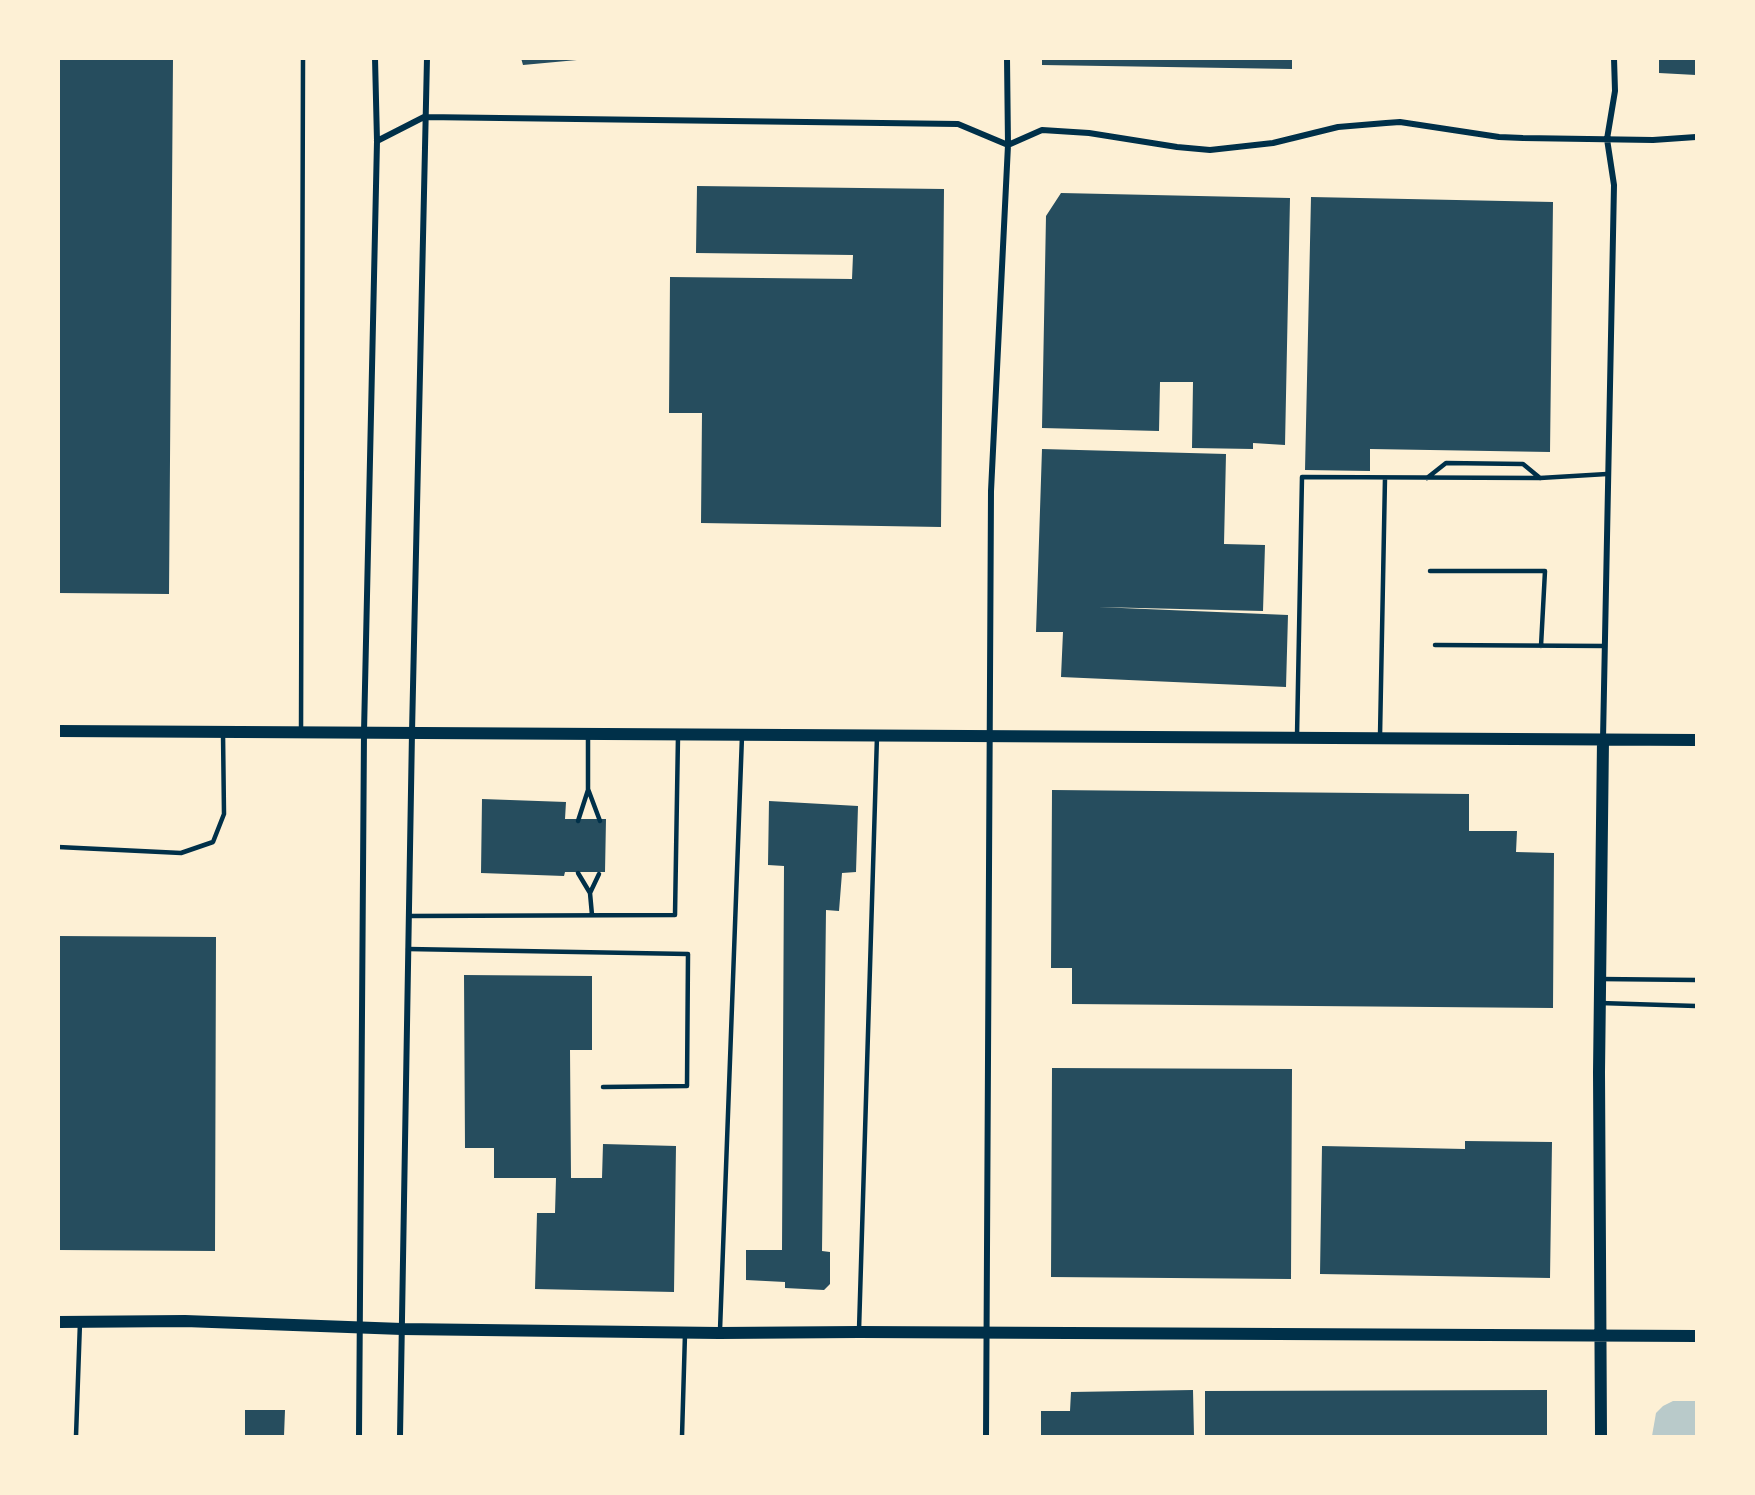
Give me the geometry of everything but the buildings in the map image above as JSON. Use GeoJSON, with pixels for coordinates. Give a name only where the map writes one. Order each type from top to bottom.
{"type":"FeatureCollection","features":[{"type":"Feature","properties":{"kind":"main road"},"geometry":{"type":"LineString","coordinates":[[58,731],[588,732],[1696,740]]}},
{"type":"Feature","properties":{"kind":"main road"},"geometry":{"type":"LineString","coordinates":[[1601,1437],[1600,979],[1603,740]]}},
{"type":"Feature","properties":{"kind":"main road"},"geometry":{"type":"LineString","coordinates":[[58,1322],[185,1321],[402,1329],[720,1333],[1696,1336]]}},
{"type":"Feature","properties":{"kind":"street"},"geometry":{"type":"LineString","coordinates":[[359,1437],[364,732],[377,141],[375,58]]}},
{"type":"Feature","properties":{"kind":"street"},"geometry":{"type":"LineString","coordinates":[[400,1437],[424,117],[427,58]]}},
{"type":"Feature","properties":{"kind":"street"},"geometry":{"type":"LineString","coordinates":[[986,1437],[991,491],[1008,144],[1007,58]]}},
{"type":"Feature","properties":{"kind":"street"},"geometry":{"type":"LineString","coordinates":[[1603,740],[1614,185],[1607,139],[1614,91],[1614,58]]}},
{"type":"Feature","properties":{"kind":"street"},"geometry":{"type":"LineString","coordinates":[[377,141],[424,117],[958,124],[1008,144],[1042,130],[1089,133],[1210,150],[1273,143],[1338,127],[1400,122],[1499,137],[1653,140],[1696,137]]}},
{"type":"Feature","properties":{"kind":"lane"},"geometry":{"type":"LineString","coordinates":[[301,732],[303,58]]}},
{"type":"Feature","properties":{"kind":"lane"},"geometry":{"type":"LineString","coordinates":[[1427,478],[1446,463],[1523,464],[1540,478]]}},
{"type":"Feature","properties":{"kind":"lane"},"geometry":{"type":"LineString","coordinates":[[1297,738],[1302,477],[1540,478],[1607,474]]}},
{"type":"Feature","properties":{"kind":"lane"},"geometry":{"type":"LineString","coordinates":[[1380,738],[1385,478]]}},
{"type":"Feature","properties":{"kind":"lane"},"geometry":{"type":"LineString","coordinates":[[1430,571],[1545,571],[1541,646]]}},
{"type":"Feature","properties":{"kind":"lane"},"geometry":{"type":"LineString","coordinates":[[1435,645],[1605,646]]}},
{"type":"Feature","properties":{"kind":"lane"},"geometry":{"type":"LineString","coordinates":[[58,847],[181,853],[213,842],[224,814],[223,732]]}},
{"type":"Feature","properties":{"kind":"lane"},"geometry":{"type":"LineString","coordinates":[[578,821],[588,789],[588,732]]}},
{"type":"Feature","properties":{"kind":"lane"},"geometry":{"type":"LineString","coordinates":[[409,916],[675,915],[678,733]]}},
{"type":"Feature","properties":{"kind":"lane"},"geometry":{"type":"LineString","coordinates":[[720,1333],[742,734]]}},
{"type":"Feature","properties":{"kind":"lane"},"geometry":{"type":"LineString","coordinates":[[859,1332],[877,735]]}},
{"type":"Feature","properties":{"kind":"lane"},"geometry":{"type":"LineString","coordinates":[[588,789],[600,821]]}},
{"type":"Feature","properties":{"kind":"lane"},"geometry":{"type":"LineString","coordinates":[[578,873],[590,894],[592,915]]}},
{"type":"Feature","properties":{"kind":"lane"},"geometry":{"type":"LineString","coordinates":[[590,894],[599,874]]}},
{"type":"Feature","properties":{"kind":"lane"},"geometry":{"type":"LineString","coordinates":[[408,949],[688,954],[687,1086],[603,1087]]}},
{"type":"Feature","properties":{"kind":"lane"},"geometry":{"type":"LineString","coordinates":[[1600,979],[1696,980]]}},
{"type":"Feature","properties":{"kind":"lane"},"geometry":{"type":"LineString","coordinates":[[1600,1003],[1696,1006]]}},
{"type":"Feature","properties":{"kind":"lane"},"geometry":{"type":"LineString","coordinates":[[76,1437],[80,1322]]}},
{"type":"Feature","properties":{"kind":"lane"},"geometry":{"type":"LineString","coordinates":[[682,1437],[685,1332]]}},
{"type":"Feature","properties":{"kind":"shaded area"},"geometry":{"type":"Polygon","coordinates":[[[1673,1401],[1696,1401],[1696,1436],[1652,1436],[1656,1413],[1673,1401]]]}}]}
